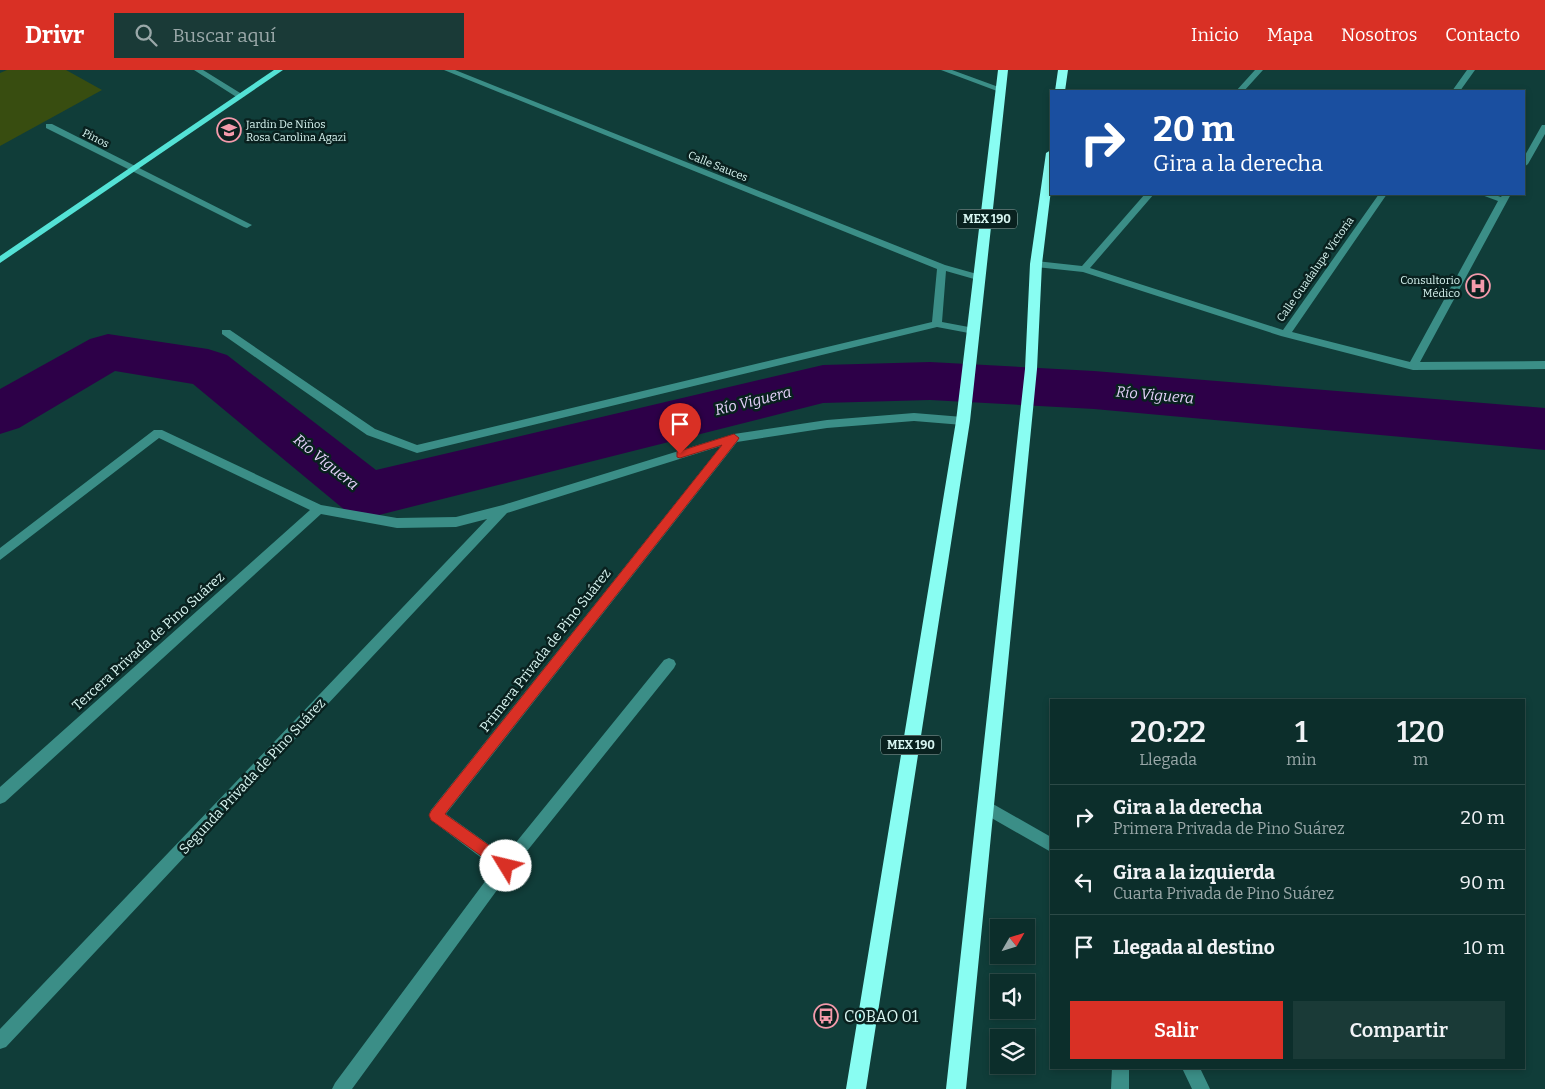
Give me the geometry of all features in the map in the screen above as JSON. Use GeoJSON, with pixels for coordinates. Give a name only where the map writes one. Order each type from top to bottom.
{"type":"FeatureCollection","features":[{"type":"Feature","properties":{"kind":"highway","name":"MEX 190"},"geometry":{"type":"LineString","coordinates":[[856,1089],[963,421],[981,278],[1003,70]]}},
{"type":"Feature","properties":{"kind":"highway"},"geometry":{"type":"LineString","coordinates":[[1060,90],[1063,70]]}},
{"type":"Feature","properties":{"kind":"highway"},"geometry":{"type":"LineString","coordinates":[[956,1089],[1028,402],[1036,264],[1050,160]]}},
{"type":"Feature","properties":{"kind":"main road"},"geometry":{"type":"LineString","coordinates":[[0,260],[279,70]]}},
{"type":"Feature","properties":{"kind":"street"},"geometry":{"type":"LineString","coordinates":[[198,70],[241,96]]}},
{"type":"Feature","properties":{"kind":"street","name":"Calle Sauces"},"geometry":{"type":"LineString","coordinates":[[448,70],[942,267],[981,278]]}},
{"type":"Feature","properties":{"kind":"street"},"geometry":{"type":"LineString","coordinates":[[945,70],[1000,89]]}},
{"type":"Feature","properties":{"kind":"street"},"geometry":{"type":"LineString","coordinates":[[1241,90],[1259,70]]}},
{"type":"Feature","properties":{"kind":"street"},"geometry":{"type":"LineString","coordinates":[[1457,90],[1471,70]]}},
{"type":"Feature","properties":{"kind":"street","name":"Pinos"},"geometry":{"type":"LineString","coordinates":[[49,126],[133,170],[247,225]]}},
{"type":"Feature","properties":{"kind":"street"},"geometry":{"type":"LineString","coordinates":[[1525,162],[1545,127]]}},
{"type":"Feature","properties":{"kind":"street"},"geometry":{"type":"LineString","coordinates":[[1084,269],[1149,195]]}},
{"type":"Feature","properties":{"kind":"street","name":"Calle Guadalupe Victoria"},"geometry":{"type":"LineString","coordinates":[[1284,334],[1383,195]]}},
{"type":"Feature","properties":{"kind":"street"},"geometry":{"type":"LineString","coordinates":[[1413,366],[1505,197],[1490,195]]}},
{"type":"Feature","properties":{"kind":"street"},"geometry":{"type":"LineString","coordinates":[[1036,264],[1084,269],[1284,334],[1413,366],[1545,364]]}},
{"type":"Feature","properties":{"kind":"street"},"geometry":{"type":"LineString","coordinates":[[937,324],[942,267]]}},
{"type":"Feature","properties":{"kind":"street"},"geometry":{"type":"LineString","coordinates":[[226,332],[371,432],[417,449],[937,324],[974,331]]}},
{"type":"Feature","properties":{"kind":"street"},"geometry":{"type":"LineString","coordinates":[[0,555],[158,433],[319,509],[397,523],[456,522],[503,510],[734,438],[827,424],[914,417],[963,421]]}},
{"type":"Feature","properties":{"kind":"street","name":"Primera Privada de Pino Suárez"},"geometry":{"type":"LineString","coordinates":[[506,866],[436,815],[734,438]]}},
{"type":"Feature","properties":{"kind":"street","name":"Tercera Privada de Pino Suárez"},"geometry":{"type":"LineString","coordinates":[[0,798],[319,509]]}},
{"type":"Feature","properties":{"kind":"street","name":"Segunda Privada de Pino Suárez"},"geometry":{"type":"LineString","coordinates":[[0,1041],[503,510]]}},
{"type":"Feature","properties":{"kind":"street"},"geometry":{"type":"LineString","coordinates":[[341,1089],[506,866],[670,664]]}},
{"type":"Feature","properties":{"kind":"street"},"geometry":{"type":"LineString","coordinates":[[986,807],[1050,844]]}},
{"type":"Feature","properties":{"kind":"street"},"geometry":{"type":"LineString","coordinates":[[1120,1069],[1120,1089]]}},
{"type":"Feature","properties":{"kind":"street"},"geometry":{"type":"LineString","coordinates":[[1191,1069],[1201,1089]]}},
{"type":"Feature","properties":{"kind":"green space"},"geometry":{"type":"Polygon","coordinates":[[[7,70],[66,70],[102,90],[0,146],[0,73],[7,70]]]}},
{"type":"Feature","properties":{"kind":"waterway","name":"Río Viguera"},"geometry":{"type":"LineString","coordinates":[[0,414],[108,352],[208,368],[367,495],[823,384],[930,381],[1094,390],[1545,429]]}},
{"type":"Feature","properties":{"kind":"place","name":"Jardin De Niños Rosa Carolina Agazi"},"geometry":{"type":"Point","coordinates":[229,130]}},
{"type":"Feature","properties":{"kind":"place","name":"Consultorio Médico"},"geometry":{"type":"Point","coordinates":[1478,286]}},
{"type":"Feature","properties":{"kind":"place","name":"COBAO 01"},"geometry":{"type":"Point","coordinates":[826,1016]}},
{"type":"Feature","properties":{"kind":"route"},"geometry":{"type":"LineString","coordinates":[[506,866],[436,815],[734,438],[680,454]]}}]}
